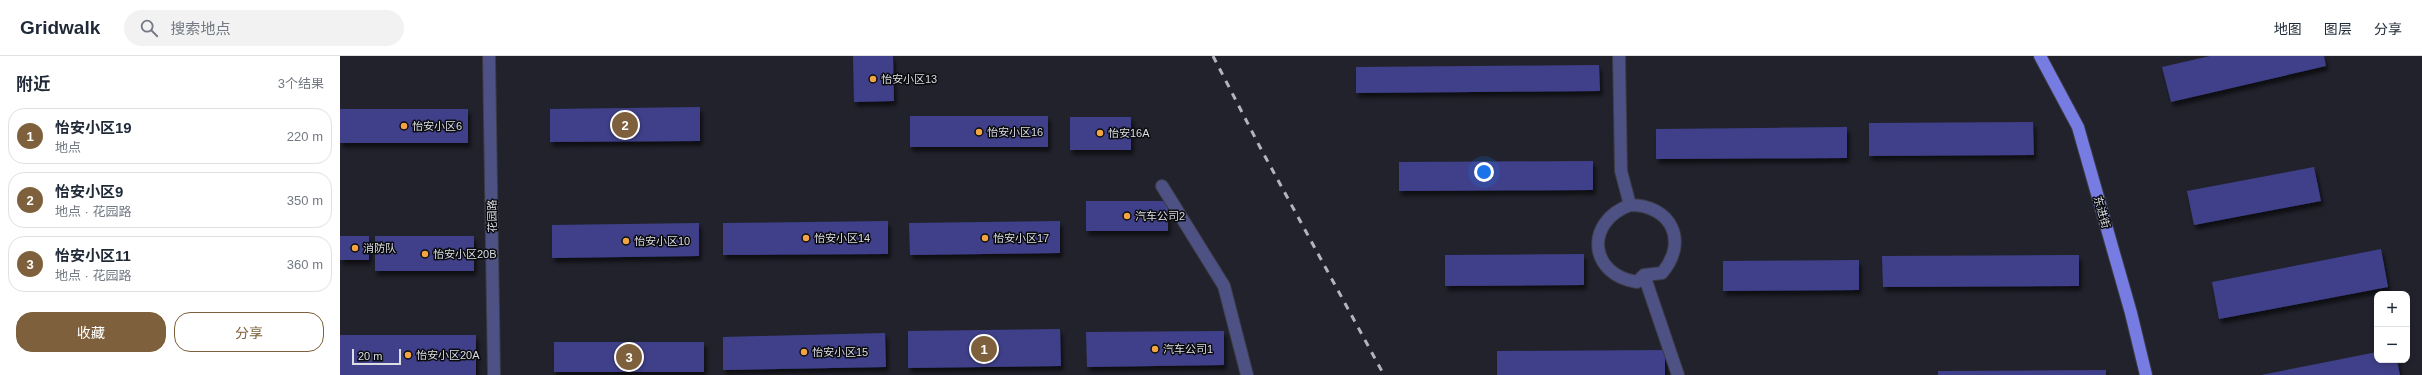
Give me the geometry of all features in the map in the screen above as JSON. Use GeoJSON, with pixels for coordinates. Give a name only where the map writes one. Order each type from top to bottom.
{"type":"FeatureCollection","features":[{"type":"Feature","properties":{"kind":"main road","name":"东进街"},"geometry":{"type":"LineString","coordinates":[[2040,56],[2078,127],[2131,313],[2146,375]]}},
{"type":"Feature","properties":{"kind":"street","name":"花园路"},"geometry":{"type":"LineString","coordinates":[[489,56],[494,375]]}},
{"type":"Feature","properties":{"kind":"street"},"geometry":{"type":"LineString","coordinates":[[1619,56],[1621,171],[1630,205]]}},
{"type":"Feature","properties":{"kind":"street"},"geometry":{"type":"LineString","coordinates":[[1162,186],[1224,286],[1247,375]]}},
{"type":"Feature","properties":{"kind":"street"},"geometry":{"type":"LineString","coordinates":[[1630,205],[1642,205],[1654,209],[1664,216],[1671,226],[1675,237],[1675,250],[1670,263],[1662,273],[1644,275],[1637,282],[1624,280],[1613,274],[1604,264],[1599,252],[1598,239],[1602,227],[1614,213],[1630,205]]}},
{"type":"Feature","properties":{"kind":"street"},"geometry":{"type":"LineString","coordinates":[[1644,275],[1678,375]]}},
{"type":"Feature","properties":{"kind":"building","name":"怡安小区13"},"geometry":{"type":"Polygon","coordinates":[[[853,56],[893,56],[894,101],[854,102],[853,56]]]}},
{"type":"Feature","properties":{"kind":"building"},"geometry":{"type":"Polygon","coordinates":[[[2210,56],[2324,56],[2326,66],[2171,102],[2162,67],[2210,56]]]}},
{"type":"Feature","properties":{"kind":"building"},"geometry":{"type":"Polygon","coordinates":[[[1599,65],[1600,91],[1356,93],[1356,67],[1599,65]]]}},
{"type":"Feature","properties":{"kind":"building"},"geometry":{"type":"Polygon","coordinates":[[[700,107],[700,141],[550,142],[550,109],[700,107]]]}},
{"type":"Feature","properties":{"kind":"building","name":"怡安小区6"},"geometry":{"type":"Polygon","coordinates":[[[340,109],[468,109],[468,143],[340,143],[340,109]]]}},
{"type":"Feature","properties":{"kind":"building","name":"怡安小区16"},"geometry":{"type":"Polygon","coordinates":[[[910,116],[1048,116],[1048,147],[910,147],[910,116]]]}},
{"type":"Feature","properties":{"kind":"building","name":"怡安16A"},"geometry":{"type":"Polygon","coordinates":[[[1070,117],[1131,117],[1131,150],[1070,150],[1070,117]]]}},
{"type":"Feature","properties":{"kind":"building"},"geometry":{"type":"Polygon","coordinates":[[[2033,122],[2034,155],[1869,156],[1869,123],[2033,122]]]}},
{"type":"Feature","properties":{"kind":"building"},"geometry":{"type":"Polygon","coordinates":[[[1847,127],[1847,158],[1656,159],[1656,129],[1847,127]]]}},
{"type":"Feature","properties":{"kind":"building"},"geometry":{"type":"Polygon","coordinates":[[[1593,161],[1593,190],[1399,191],[1399,162],[1593,161]]]}},
{"type":"Feature","properties":{"kind":"building"},"geometry":{"type":"Polygon","coordinates":[[[2314,167],[2321,201],[2194,225],[2187,191],[2314,167]]]}},
{"type":"Feature","properties":{"kind":"building","name":"汽车公司2"},"geometry":{"type":"Polygon","coordinates":[[[1086,201],[1168,201],[1168,231],[1086,231],[1086,201]]]}},
{"type":"Feature","properties":{"kind":"building","name":"怡安小区14"},"geometry":{"type":"Polygon","coordinates":[[[888,221],[888,254],[723,255],[723,223],[888,221]]]}},
{"type":"Feature","properties":{"kind":"building","name":"怡安小区17"},"geometry":{"type":"Polygon","coordinates":[[[1060,221],[1060,253],[910,255],[909,223],[1060,221]]]}},
{"type":"Feature","properties":{"kind":"building","name":"怡安小区10"},"geometry":{"type":"Polygon","coordinates":[[[699,223],[699,256],[552,258],[552,225],[699,223]]]}},
{"type":"Feature","properties":{"kind":"building","name":"消防队"},"geometry":{"type":"Polygon","coordinates":[[[340,236],[369,236],[369,260],[340,260],[340,236]]]}},
{"type":"Feature","properties":{"kind":"building","name":"怡安小区20B"},"geometry":{"type":"Polygon","coordinates":[[[375,236],[474,236],[474,271],[375,271],[375,236]]]}},
{"type":"Feature","properties":{"kind":"building"},"geometry":{"type":"Polygon","coordinates":[[[2381,249],[2388,287],[2219,319],[2212,282],[2381,249]]]}},
{"type":"Feature","properties":{"kind":"building"},"geometry":{"type":"Polygon","coordinates":[[[1584,254],[1584,285],[1445,286],[1445,255],[1584,254]]]}},
{"type":"Feature","properties":{"kind":"building"},"geometry":{"type":"Polygon","coordinates":[[[2079,255],[2079,286],[1883,287],[1882,256],[2079,255]]]}},
{"type":"Feature","properties":{"kind":"building"},"geometry":{"type":"Polygon","coordinates":[[[1859,260],[1859,290],[1723,291],[1723,261],[1859,260]]]}},
{"type":"Feature","properties":{"kind":"building"},"geometry":{"type":"Polygon","coordinates":[[[1060,329],[1061,366],[908,368],[908,331],[1060,329]]]}},
{"type":"Feature","properties":{"kind":"building","name":"汽车公司1"},"geometry":{"type":"Polygon","coordinates":[[[1224,331],[1224,365],[1087,367],[1086,332],[1224,331]]]}},
{"type":"Feature","properties":{"kind":"building","name":"怡安小区15"},"geometry":{"type":"Polygon","coordinates":[[[885,333],[886,367],[723,370],[723,337],[885,333]]]}},
{"type":"Feature","properties":{"kind":"building","name":"怡安小区20A"},"geometry":{"type":"Polygon","coordinates":[[[340,335],[476,335],[476,375],[340,375],[340,335]]]}},
{"type":"Feature","properties":{"kind":"building"},"geometry":{"type":"Polygon","coordinates":[[[554,342],[704,342],[704,372],[554,372],[554,342]]]}},
{"type":"Feature","properties":{"kind":"building"},"geometry":{"type":"Polygon","coordinates":[[[1665,350],[1665,375],[1497,375],[1497,351],[1665,350]]]}},
{"type":"Feature","properties":{"kind":"building"},"geometry":{"type":"Polygon","coordinates":[[[2374,353],[2374,363],[2398,363],[2400,375],[2261,375],[2374,353]]]}},
{"type":"Feature","properties":{"kind":"building"},"geometry":{"type":"Polygon","coordinates":[[[2106,370],[2106,375],[1938,375],[1938,371],[2106,370]]]}},
{"type":"Feature","properties":{"kind":"railway"},"geometry":{"type":"LineString","coordinates":[[1213,56],[1261,149],[1384,375]]}},
{"type":"Feature","properties":{"kind":"place","name":"怡安小区13"},"geometry":{"type":"Point","coordinates":[873,79]}},
{"type":"Feature","properties":{"kind":"place","name":"怡安小区9"},"geometry":{"type":"Point","coordinates":[625,125]}},
{"type":"Feature","properties":{"kind":"place","name":"怡安小区6"},"geometry":{"type":"Point","coordinates":[404,126]}},
{"type":"Feature","properties":{"kind":"place","name":"怡安小区16"},"geometry":{"type":"Point","coordinates":[979,132]}},
{"type":"Feature","properties":{"kind":"place","name":"怡安16A"},"geometry":{"type":"Point","coordinates":[1100,133]}},
{"type":"Feature","properties":{"kind":"place","name":"汽车公司2"},"geometry":{"type":"Point","coordinates":[1127,216]}},
{"type":"Feature","properties":{"kind":"place","name":"怡安小区14"},"geometry":{"type":"Point","coordinates":[806,238]}},
{"type":"Feature","properties":{"kind":"place","name":"怡安小区17"},"geometry":{"type":"Point","coordinates":[985,238]}},
{"type":"Feature","properties":{"kind":"place","name":"怡安小区10"},"geometry":{"type":"Point","coordinates":[626,241]}},
{"type":"Feature","properties":{"kind":"place","name":"消防队"},"geometry":{"type":"Point","coordinates":[355,248]}},
{"type":"Feature","properties":{"kind":"place","name":"怡安小区20B"},"geometry":{"type":"Point","coordinates":[425,254]}},
{"type":"Feature","properties":{"kind":"place","name":"怡安小区19"},"geometry":{"type":"Point","coordinates":[984,349]}},
{"type":"Feature","properties":{"kind":"place","name":"汽车公司1"},"geometry":{"type":"Point","coordinates":[1155,349]}},
{"type":"Feature","properties":{"kind":"place","name":"怡安小区15"},"geometry":{"type":"Point","coordinates":[804,352]}},
{"type":"Feature","properties":{"kind":"place","name":"怡安小区20A"},"geometry":{"type":"Point","coordinates":[408,355]}},
{"type":"Feature","properties":{"kind":"place","name":"怡安小区11"},"geometry":{"type":"Point","coordinates":[629,357]}}]}
